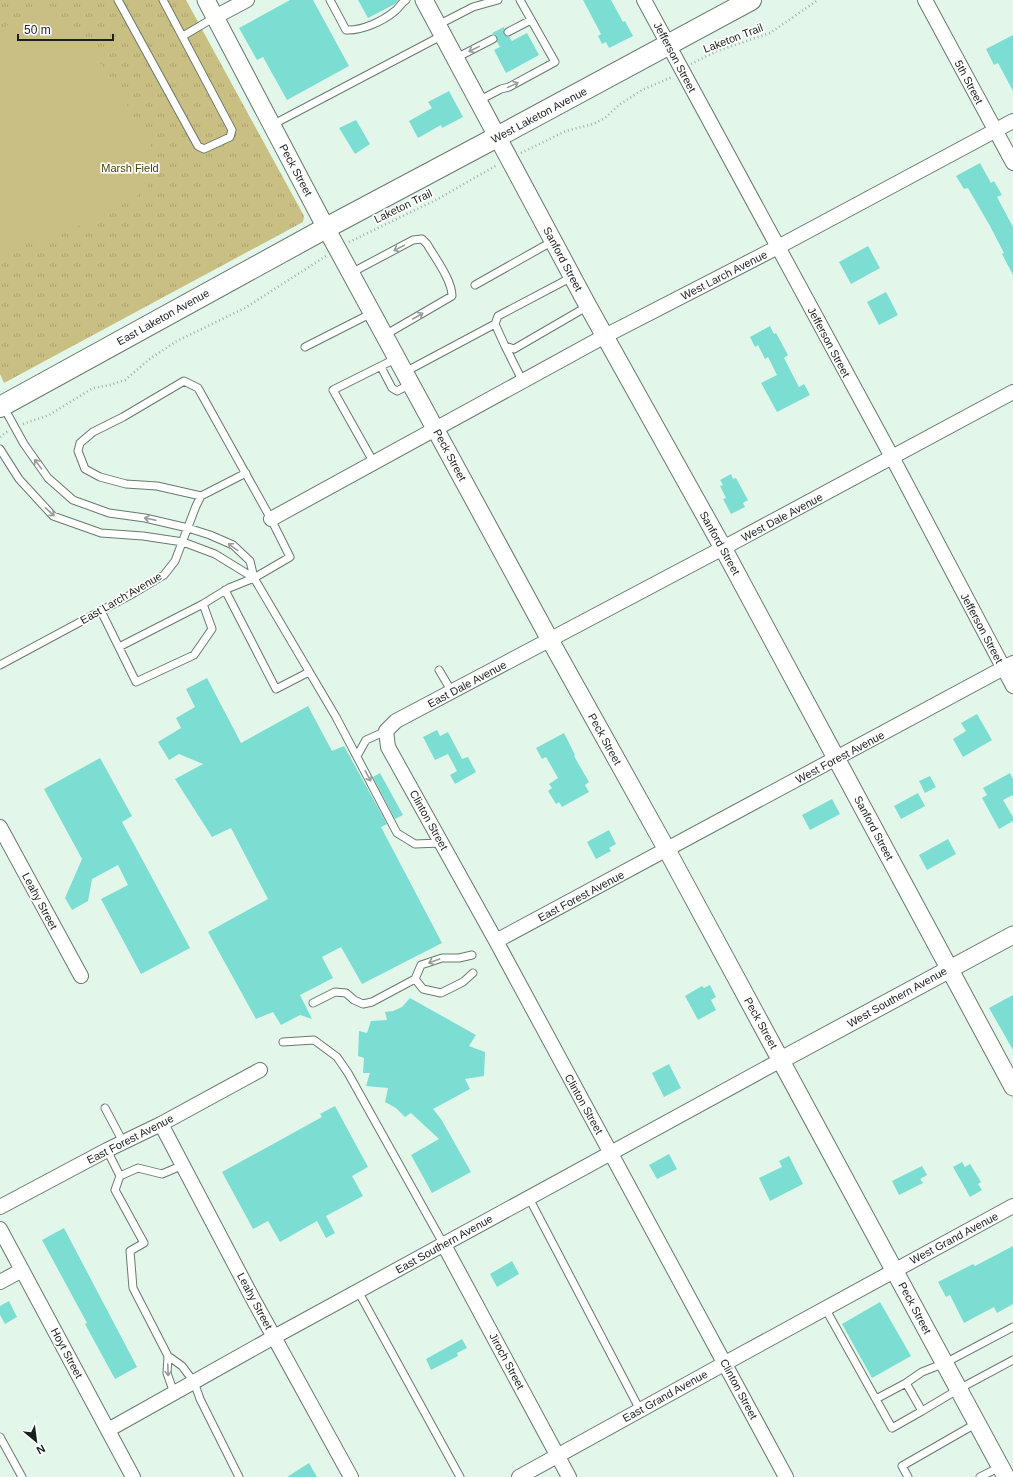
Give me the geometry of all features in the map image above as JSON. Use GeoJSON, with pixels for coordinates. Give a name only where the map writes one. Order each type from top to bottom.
{"type":"FeatureCollection","features":[{"type":"Feature","properties":{"kind":"main road","name":"West Laketon Avenue"},"geometry":{"type":"LineString","coordinates":[[326,228],[497,138],[751,0]]}},
{"type":"Feature","properties":{"kind":"main road","name":"East Laketon Avenue"},"geometry":{"type":"LineString","coordinates":[[1,407],[326,228]]}},
{"type":"Feature","properties":{"kind":"street","name":"Peck Street"},"geometry":{"type":"LineString","coordinates":[[206,0],[326,228],[550,640],[667,850],[978,1423],[1003,1472]]}},
{"type":"Feature","properties":{"kind":"street"},"geometry":{"type":"LineString","coordinates":[[215,17],[247,0]]}},
{"type":"Feature","properties":{"kind":"street","name":"Sanford Street"},"geometry":{"type":"LineString","coordinates":[[424,0],[508,159],[723,548],[1013,1087]]}},
{"type":"Feature","properties":{"kind":"street","name":"Jefferson Street"},"geometry":{"type":"LineString","coordinates":[[644,0],[892,457],[1008,666],[1013,686]]}},
{"type":"Feature","properties":{"kind":"street","name":"5th Street"},"geometry":{"type":"LineString","coordinates":[[925,0],[1013,163]]}},
{"type":"Feature","properties":{"kind":"street","name":"West Larch Avenue"},"geometry":{"type":"LineString","coordinates":[[436,429],[605,336],[778,247],[1013,121]]}},
{"type":"Feature","properties":{"kind":"street","name":"West Dale Avenue"},"geometry":{"type":"LineString","coordinates":[[550,640],[892,457],[1012,395]]}},
{"type":"Feature","properties":{"kind":"street"},"geometry":{"type":"LineString","coordinates":[[271,519],[436,429]]}},
{"type":"Feature","properties":{"kind":"street","name":"East Dale Avenue"},"geometry":{"type":"LineString","coordinates":[[386,731],[396,721],[550,640]]}},
{"type":"Feature","properties":{"kind":"street","name":"West Forest Avenue"},"geometry":{"type":"LineString","coordinates":[[667,850],[1008,666]]}},
{"type":"Feature","properties":{"kind":"street","name":"Clinton Street"},"geometry":{"type":"LineString","coordinates":[[386,731],[388,747],[496,941],[786,1477]]}},
{"type":"Feature","properties":{"kind":"street","name":"Leahy Street"},"geometry":{"type":"LineString","coordinates":[[2,836],[81,976]]}},
{"type":"Feature","properties":{"kind":"street","name":"East Forest Avenue"},"geometry":{"type":"LineString","coordinates":[[496,941],[667,850]]}},
{"type":"Feature","properties":{"kind":"street","name":"West Southern Avenue"},"geometry":{"type":"LineString","coordinates":[[781,1060],[1013,934]]}},
{"type":"Feature","properties":{"kind":"street","name":"East Southern Avenue"},"geometry":{"type":"LineString","coordinates":[[108,1430],[274,1337],[781,1060]]}},
{"type":"Feature","properties":{"kind":"street","name":"East Forest Avenue"},"geometry":{"type":"LineString","coordinates":[[0,1208],[107,1150],[161,1124],[260,1070]]}},
{"type":"Feature","properties":{"kind":"street","name":"Leahy Street"},"geometry":{"type":"LineString","coordinates":[[161,1124],[274,1337],[351,1477]]}},
{"type":"Feature","properties":{"kind":"street","name":"West Grand Avenue"},"geometry":{"type":"LineString","coordinates":[[895,1270],[1013,1206]]}},
{"type":"Feature","properties":{"kind":"street","name":"Hoyt Street"},"geometry":{"type":"LineString","coordinates":[[0,1229],[133,1477]]}},
{"type":"Feature","properties":{"kind":"street","name":"Jiroch Street"},"geometry":{"type":"LineString","coordinates":[[444,1245],[569,1477]]}},
{"type":"Feature","properties":{"kind":"street"},"geometry":{"type":"LineString","coordinates":[[0,1282],[22,1270]]}},
{"type":"Feature","properties":{"kind":"street","name":"East Grand Avenue"},"geometry":{"type":"LineString","coordinates":[[518,1477],[895,1270]]}},
{"type":"Feature","properties":{"kind":"lane"},"geometry":{"type":"LineString","coordinates":[[118,0],[198,146],[204,150],[230,137],[232,130],[163,0]]}},
{"type":"Feature","properties":{"kind":"lane"},"geometry":{"type":"LineString","coordinates":[[330,0],[346,30],[365,28],[397,10],[401,1]]}},
{"type":"Feature","properties":{"kind":"lane"},"geometry":{"type":"LineString","coordinates":[[272,125],[441,30],[473,7],[498,0]]}},
{"type":"Feature","properties":{"kind":"lane"},"geometry":{"type":"LineString","coordinates":[[478,102],[555,62],[520,0]]}},
{"type":"Feature","properties":{"kind":"lane"},"geometry":{"type":"LineString","coordinates":[[183,36],[215,17]]}},
{"type":"Feature","properties":{"kind":"lane"},"geometry":{"type":"LineString","coordinates":[[508,32],[531,20]]}},
{"type":"Feature","properties":{"kind":"lane"},"geometry":{"type":"LineString","coordinates":[[455,58],[493,39]]}},
{"type":"Feature","properties":{"kind":"lane"},"geometry":{"type":"LineString","coordinates":[[351,273],[414,240],[422,239],[427,244],[448,281],[452,290],[452,296],[385,335]]}},
{"type":"Feature","properties":{"kind":"lane"},"geometry":{"type":"LineString","coordinates":[[475,284],[553,241]]}},
{"type":"Feature","properties":{"kind":"lane"},"geometry":{"type":"LineString","coordinates":[[374,463],[333,390],[381,367],[404,371],[495,324],[498,316],[572,277]]}},
{"type":"Feature","properties":{"kind":"lane"},"geometry":{"type":"LineString","coordinates":[[505,346],[514,349],[588,306]]}},
{"type":"Feature","properties":{"kind":"lane"},"geometry":{"type":"LineString","coordinates":[[305,347],[372,312]]}},
{"type":"Feature","properties":{"kind":"lane"},"geometry":{"type":"LineString","coordinates":[[495,324],[523,382]]}},
{"type":"Feature","properties":{"kind":"lane"},"geometry":{"type":"LineString","coordinates":[[381,367],[392,388],[397,391],[404,371]]}},
{"type":"Feature","properties":{"kind":"lane"},"geometry":{"type":"LineString","coordinates":[[119,647],[203,604],[225,590],[254,578],[290,557],[246,473],[198,388],[184,381],[130,413],[92,432],[80,443],[78,451],[85,469],[100,478],[126,484],[158,486],[201,496],[246,473]]}},
{"type":"Feature","properties":{"kind":"lane"},"geometry":{"type":"LineString","coordinates":[[1,407],[24,444],[48,478],[73,500],[109,513],[145,518],[188,528],[210,535],[233,545],[250,561],[254,578],[336,717],[398,833],[415,844],[441,843]]}},
{"type":"Feature","properties":{"kind":"lane"},"geometry":{"type":"LineString","coordinates":[[0,449],[19,479],[53,516],[101,533],[143,536],[183,542],[215,554],[254,578]]}},
{"type":"Feature","properties":{"kind":"lane","name":"East Larch Avenue"},"geometry":{"type":"LineString","coordinates":[[0,665],[164,575],[175,561],[201,496]]}},
{"type":"Feature","properties":{"kind":"lane"},"geometry":{"type":"LineString","coordinates":[[225,590],[276,689],[309,672]]}},
{"type":"Feature","properties":{"kind":"lane"},"geometry":{"type":"LineString","coordinates":[[101,610],[136,682],[194,655],[212,629],[203,604]]}},
{"type":"Feature","properties":{"kind":"lane"},"geometry":{"type":"LineString","coordinates":[[439,670],[452,692]]}},
{"type":"Feature","properties":{"kind":"lane"},"geometry":{"type":"LineString","coordinates":[[357,756],[366,740],[386,731]]}},
{"type":"Feature","properties":{"kind":"lane"},"geometry":{"type":"LineString","coordinates":[[313,1003],[335,992],[346,993],[354,1000],[363,1004],[372,1002],[415,979],[421,965],[442,958],[459,958],[472,954]]}},
{"type":"Feature","properties":{"kind":"lane"},"geometry":{"type":"LineString","coordinates":[[415,979],[423,990],[441,993],[463,982],[473,973]]}},
{"type":"Feature","properties":{"kind":"lane"},"geometry":{"type":"LineString","coordinates":[[283,1042],[314,1040],[337,1057],[348,1073],[444,1245]]}},
{"type":"Feature","properties":{"kind":"lane"},"geometry":{"type":"LineString","coordinates":[[105,1108],[123,1142]]}},
{"type":"Feature","properties":{"kind":"lane"},"geometry":{"type":"LineString","coordinates":[[107,1150],[120,1176],[115,1190],[144,1243],[130,1251],[133,1288],[168,1356],[182,1366],[194,1382],[203,1405],[240,1477]]}},
{"type":"Feature","properties":{"kind":"lane"},"geometry":{"type":"LineString","coordinates":[[120,1176],[138,1168],[162,1174],[183,1165]]}},
{"type":"Feature","properties":{"kind":"lane"},"geometry":{"type":"LineString","coordinates":[[529,1198],[640,1410]]}},
{"type":"Feature","properties":{"kind":"lane"},"geometry":{"type":"LineString","coordinates":[[358,1291],[460,1477]]}},
{"type":"Feature","properties":{"kind":"lane"},"geometry":{"type":"LineString","coordinates":[[825,1308],[892,1428],[1013,1360]]}},
{"type":"Feature","properties":{"kind":"lane"},"geometry":{"type":"LineString","coordinates":[[876,1400],[922,1372],[945,1363],[1013,1327]]}},
{"type":"Feature","properties":{"kind":"lane"},"geometry":{"type":"LineString","coordinates":[[168,1356],[167,1373],[174,1393]]}},
{"type":"Feature","properties":{"kind":"lane"},"geometry":{"type":"LineString","coordinates":[[906,1383],[922,1411]]}},
{"type":"Feature","properties":{"kind":"lane"},"geometry":{"type":"LineString","coordinates":[[908,1477],[902,1466],[978,1423]]}},
{"type":"Feature","properties":{"kind":"lane"},"geometry":{"type":"LineString","coordinates":[[0,1437],[22,1477]]}},
{"type":"Feature","properties":{"kind":"lane"},"geometry":{"type":"LineString","coordinates":[[980,1477],[1003,1472]]}},
{"type":"Feature","properties":{"kind":"path","name":"Laketon Trail"},"geometry":{"type":"LineString","coordinates":[[0,437],[14,426],[50,415],[93,388],[110,385],[124,380],[151,358],[177,341],[245,308],[348,242],[438,199],[489,168],[566,130],[593,124],[605,118],[619,105],[642,90],[669,79],[682,70],[717,51],[770,33],[818,0]]}},
{"type":"Feature","properties":{"kind":"green space","name":"Marsh Field"},"geometry":{"type":"Polygon","coordinates":[[[0,0],[186,0],[304,216],[303,222],[4,383],[0,374],[0,0]]]}},
{"type":"Feature","properties":{"kind":"green space"},"geometry":{"type":"Polygon","coordinates":[[[46,1],[107,71],[150,144],[154,155],[154,175],[148,185],[137,196],[94,221],[0,252],[0,30],[46,1]]]}},
{"type":"Feature","properties":{"kind":"building"},"geometry":{"type":"Polygon","coordinates":[[[290,0],[313,0],[349,66],[287,100],[263,57],[257,60],[239,28],[290,0]]]}},
{"type":"Feature","properties":{"kind":"building"},"geometry":{"type":"Polygon","coordinates":[[[358,0],[398,0],[395,4],[368,18],[358,0]]]}},
{"type":"Feature","properties":{"kind":"building"},"geometry":{"type":"Polygon","coordinates":[[[583,0],[611,0],[623,22],[625,21],[633,36],[609,48],[606,42],[602,44],[598,36],[601,34],[583,0]]]}},
{"type":"Feature","properties":{"kind":"building"},"geometry":{"type":"Polygon","coordinates":[[[504,27],[504,35],[509,37],[512,41],[527,33],[539,55],[506,73],[494,50],[500,47],[497,42],[497,36],[492,33],[504,27]]]}},
{"type":"Feature","properties":{"kind":"building"},"geometry":{"type":"Polygon","coordinates":[[[1013,35],[1013,91],[998,63],[994,65],[986,49],[1013,35]]]}},
{"type":"Feature","properties":{"kind":"building"},"geometry":{"type":"Polygon","coordinates":[[[449,91],[463,117],[442,128],[441,125],[418,138],[409,121],[432,108],[428,102],[449,91]]]}},
{"type":"Feature","properties":{"kind":"building"},"geometry":{"type":"Polygon","coordinates":[[[356,120],[370,144],[355,154],[339,128],[356,120]]]}},
{"type":"Feature","properties":{"kind":"building"},"geometry":{"type":"Polygon","coordinates":[[[980,163],[991,183],[994,181],[1002,195],[997,197],[1013,227],[1013,275],[1002,254],[1004,253],[990,226],[968,188],[964,189],[956,176],[980,163]]]}},
{"type":"Feature","properties":{"kind":"building"},"geometry":{"type":"Polygon","coordinates":[[[868,246],[880,268],[851,284],[839,262],[868,246]]]}},
{"type":"Feature","properties":{"kind":"building"},"geometry":{"type":"Polygon","coordinates":[[[886,292],[898,315],[879,325],[867,302],[886,292]]]}},
{"type":"Feature","properties":{"kind":"building"},"geometry":{"type":"Polygon","coordinates":[[[770,326],[774,334],[776,333],[788,355],[784,358],[799,387],[804,384],[810,395],[777,412],[761,383],[777,375],[768,357],[765,359],[758,345],[755,347],[750,337],[770,326]]]}},
{"type":"Feature","properties":{"kind":"building"},"geometry":{"type":"Polygon","coordinates":[[[731,474],[733,479],[736,478],[748,500],[743,503],[745,507],[731,514],[723,499],[726,498],[720,486],[723,485],[720,480],[731,474]]]}},
{"type":"Feature","properties":{"kind":"building"},"geometry":{"type":"Polygon","coordinates":[[[207,678],[241,743],[308,706],[332,751],[344,746],[387,824],[381,827],[442,943],[362,984],[341,947],[322,957],[333,978],[300,995],[312,1019],[300,1015],[281,1025],[273,1012],[256,1019],[208,932],[268,899],[231,828],[212,837],[175,779],[203,764],[179,754],[169,760],[158,742],[181,728],[176,718],[195,707],[186,689],[207,678]]]}},
{"type":"Feature","properties":{"kind":"building"},"geometry":{"type":"Polygon","coordinates":[[[977,714],[992,740],[963,757],[953,739],[966,731],[961,723],[977,714]]]}},
{"type":"Feature","properties":{"kind":"building"},"geometry":{"type":"Polygon","coordinates":[[[437,730],[440,736],[448,732],[462,759],[468,757],[476,772],[455,784],[450,775],[457,771],[448,754],[435,760],[423,737],[437,730]]]}},
{"type":"Feature","properties":{"kind":"building"},"geometry":{"type":"Polygon","coordinates":[[[564,733],[575,755],[574,756],[589,782],[585,785],[589,792],[562,807],[559,802],[556,804],[548,791],[552,788],[549,784],[558,778],[546,757],[542,759],[536,748],[564,733]]]}},
{"type":"Feature","properties":{"kind":"building"},"geometry":{"type":"Polygon","coordinates":[[[100,758],[132,816],[122,822],[190,948],[141,974],[101,899],[128,885],[118,865],[92,879],[88,901],[72,910],[65,898],[82,859],[44,789],[100,758]]]}},
{"type":"Feature","properties":{"kind":"building"},"geometry":{"type":"Polygon","coordinates":[[[380,773],[403,815],[395,819],[373,777],[380,773]]]}},
{"type":"Feature","properties":{"kind":"building"},"geometry":{"type":"Polygon","coordinates":[[[1010,773],[1013,779],[1013,795],[1003,800],[1013,817],[1013,821],[999,829],[982,798],[987,795],[983,788],[1010,773]]]}},
{"type":"Feature","properties":{"kind":"building"},"geometry":{"type":"Polygon","coordinates":[[[930,776],[936,787],[925,793],[919,781],[930,776]]]}},
{"type":"Feature","properties":{"kind":"building"},"geometry":{"type":"Polygon","coordinates":[[[918,793],[925,806],[901,819],[894,806],[918,793]]]}},
{"type":"Feature","properties":{"kind":"building"},"geometry":{"type":"Polygon","coordinates":[[[832,799],[840,814],[810,830],[802,815],[832,799]]]}},
{"type":"Feature","properties":{"kind":"building"},"geometry":{"type":"Polygon","coordinates":[[[609,830],[616,844],[609,848],[611,851],[596,859],[587,842],[609,830]]]}},
{"type":"Feature","properties":{"kind":"building"},"geometry":{"type":"Polygon","coordinates":[[[948,839],[956,854],[927,870],[919,855],[948,839]]]}},
{"type":"Feature","properties":{"kind":"building"},"geometry":{"type":"Polygon","coordinates":[[[710,985],[716,997],[711,1000],[716,1010],[698,1020],[685,996],[702,986],[704,988],[710,985]]]}},
{"type":"Feature","properties":{"kind":"building"},"geometry":{"type":"Polygon","coordinates":[[[1013,995],[1013,1050],[989,1008],[1013,995]]]}},
{"type":"Feature","properties":{"kind":"building"},"geometry":{"type":"Polygon","coordinates":[[[410,998],[476,1035],[469,1046],[485,1052],[484,1076],[465,1079],[470,1089],[433,1109],[441,1119],[471,1172],[432,1193],[411,1155],[439,1139],[411,1113],[405,1117],[396,1108],[385,1102],[388,1088],[366,1086],[370,1073],[363,1073],[364,1058],[358,1056],[359,1031],[367,1033],[371,1021],[387,1020],[385,1012],[393,1011],[402,1007],[410,998]]]}},
{"type":"Feature","properties":{"kind":"building"},"geometry":{"type":"Polygon","coordinates":[[[669,1064],[681,1088],[664,1097],[652,1073],[669,1064]]]}},
{"type":"Feature","properties":{"kind":"building"},"geometry":{"type":"Polygon","coordinates":[[[335,1106],[368,1167],[352,1176],[363,1196],[326,1216],[335,1233],[326,1238],[317,1221],[280,1242],[268,1221],[253,1229],[222,1172],[322,1117],[320,1114],[335,1106]]]}},
{"type":"Feature","properties":{"kind":"building"},"geometry":{"type":"Polygon","coordinates":[[[669,1154],[677,1169],[657,1179],[649,1165],[669,1154]]]}},
{"type":"Feature","properties":{"kind":"building"},"geometry":{"type":"Polygon","coordinates":[[[789,1156],[803,1184],[770,1201],[759,1178],[782,1167],[779,1161],[789,1156]]]}},
{"type":"Feature","properties":{"kind":"building"},"geometry":{"type":"Polygon","coordinates":[[[962,1162],[965,1167],[970,1164],[981,1182],[978,1184],[982,1190],[970,1197],[953,1167],[962,1162]]]}},
{"type":"Feature","properties":{"kind":"building"},"geometry":{"type":"Polygon","coordinates":[[[922,1166],[927,1175],[920,1179],[923,1183],[899,1195],[892,1181],[922,1166]]]}},
{"type":"Feature","properties":{"kind":"building"},"geometry":{"type":"Polygon","coordinates":[[[64,1228],[137,1367],[115,1379],[85,1324],[87,1323],[42,1240],[64,1228]]]}},
{"type":"Feature","properties":{"kind":"building"},"geometry":{"type":"Polygon","coordinates":[[[1013,1246],[1013,1304],[997,1313],[994,1307],[964,1323],[950,1295],[946,1297],[938,1282],[973,1264],[975,1266],[1013,1246]]]}},
{"type":"Feature","properties":{"kind":"building"},"geometry":{"type":"Polygon","coordinates":[[[512,1261],[519,1274],[497,1287],[490,1274],[512,1261]]]}},
{"type":"Feature","properties":{"kind":"building"},"geometry":{"type":"Polygon","coordinates":[[[9,1301],[17,1317],[5,1324],[0,1315],[0,1306],[9,1301]]]}},
{"type":"Feature","properties":{"kind":"building"},"geometry":{"type":"Polygon","coordinates":[[[880,1302],[911,1356],[872,1378],[842,1324],[880,1302]]]}},
{"type":"Feature","properties":{"kind":"building"},"geometry":{"type":"Polygon","coordinates":[[[462,1339],[467,1348],[457,1353],[458,1356],[431,1370],[426,1359],[462,1339]]]}},
{"type":"Feature","properties":{"kind":"building"},"geometry":{"type":"Polygon","coordinates":[[[309,1463],[317,1477],[287,1477],[309,1463]]]}}]}
